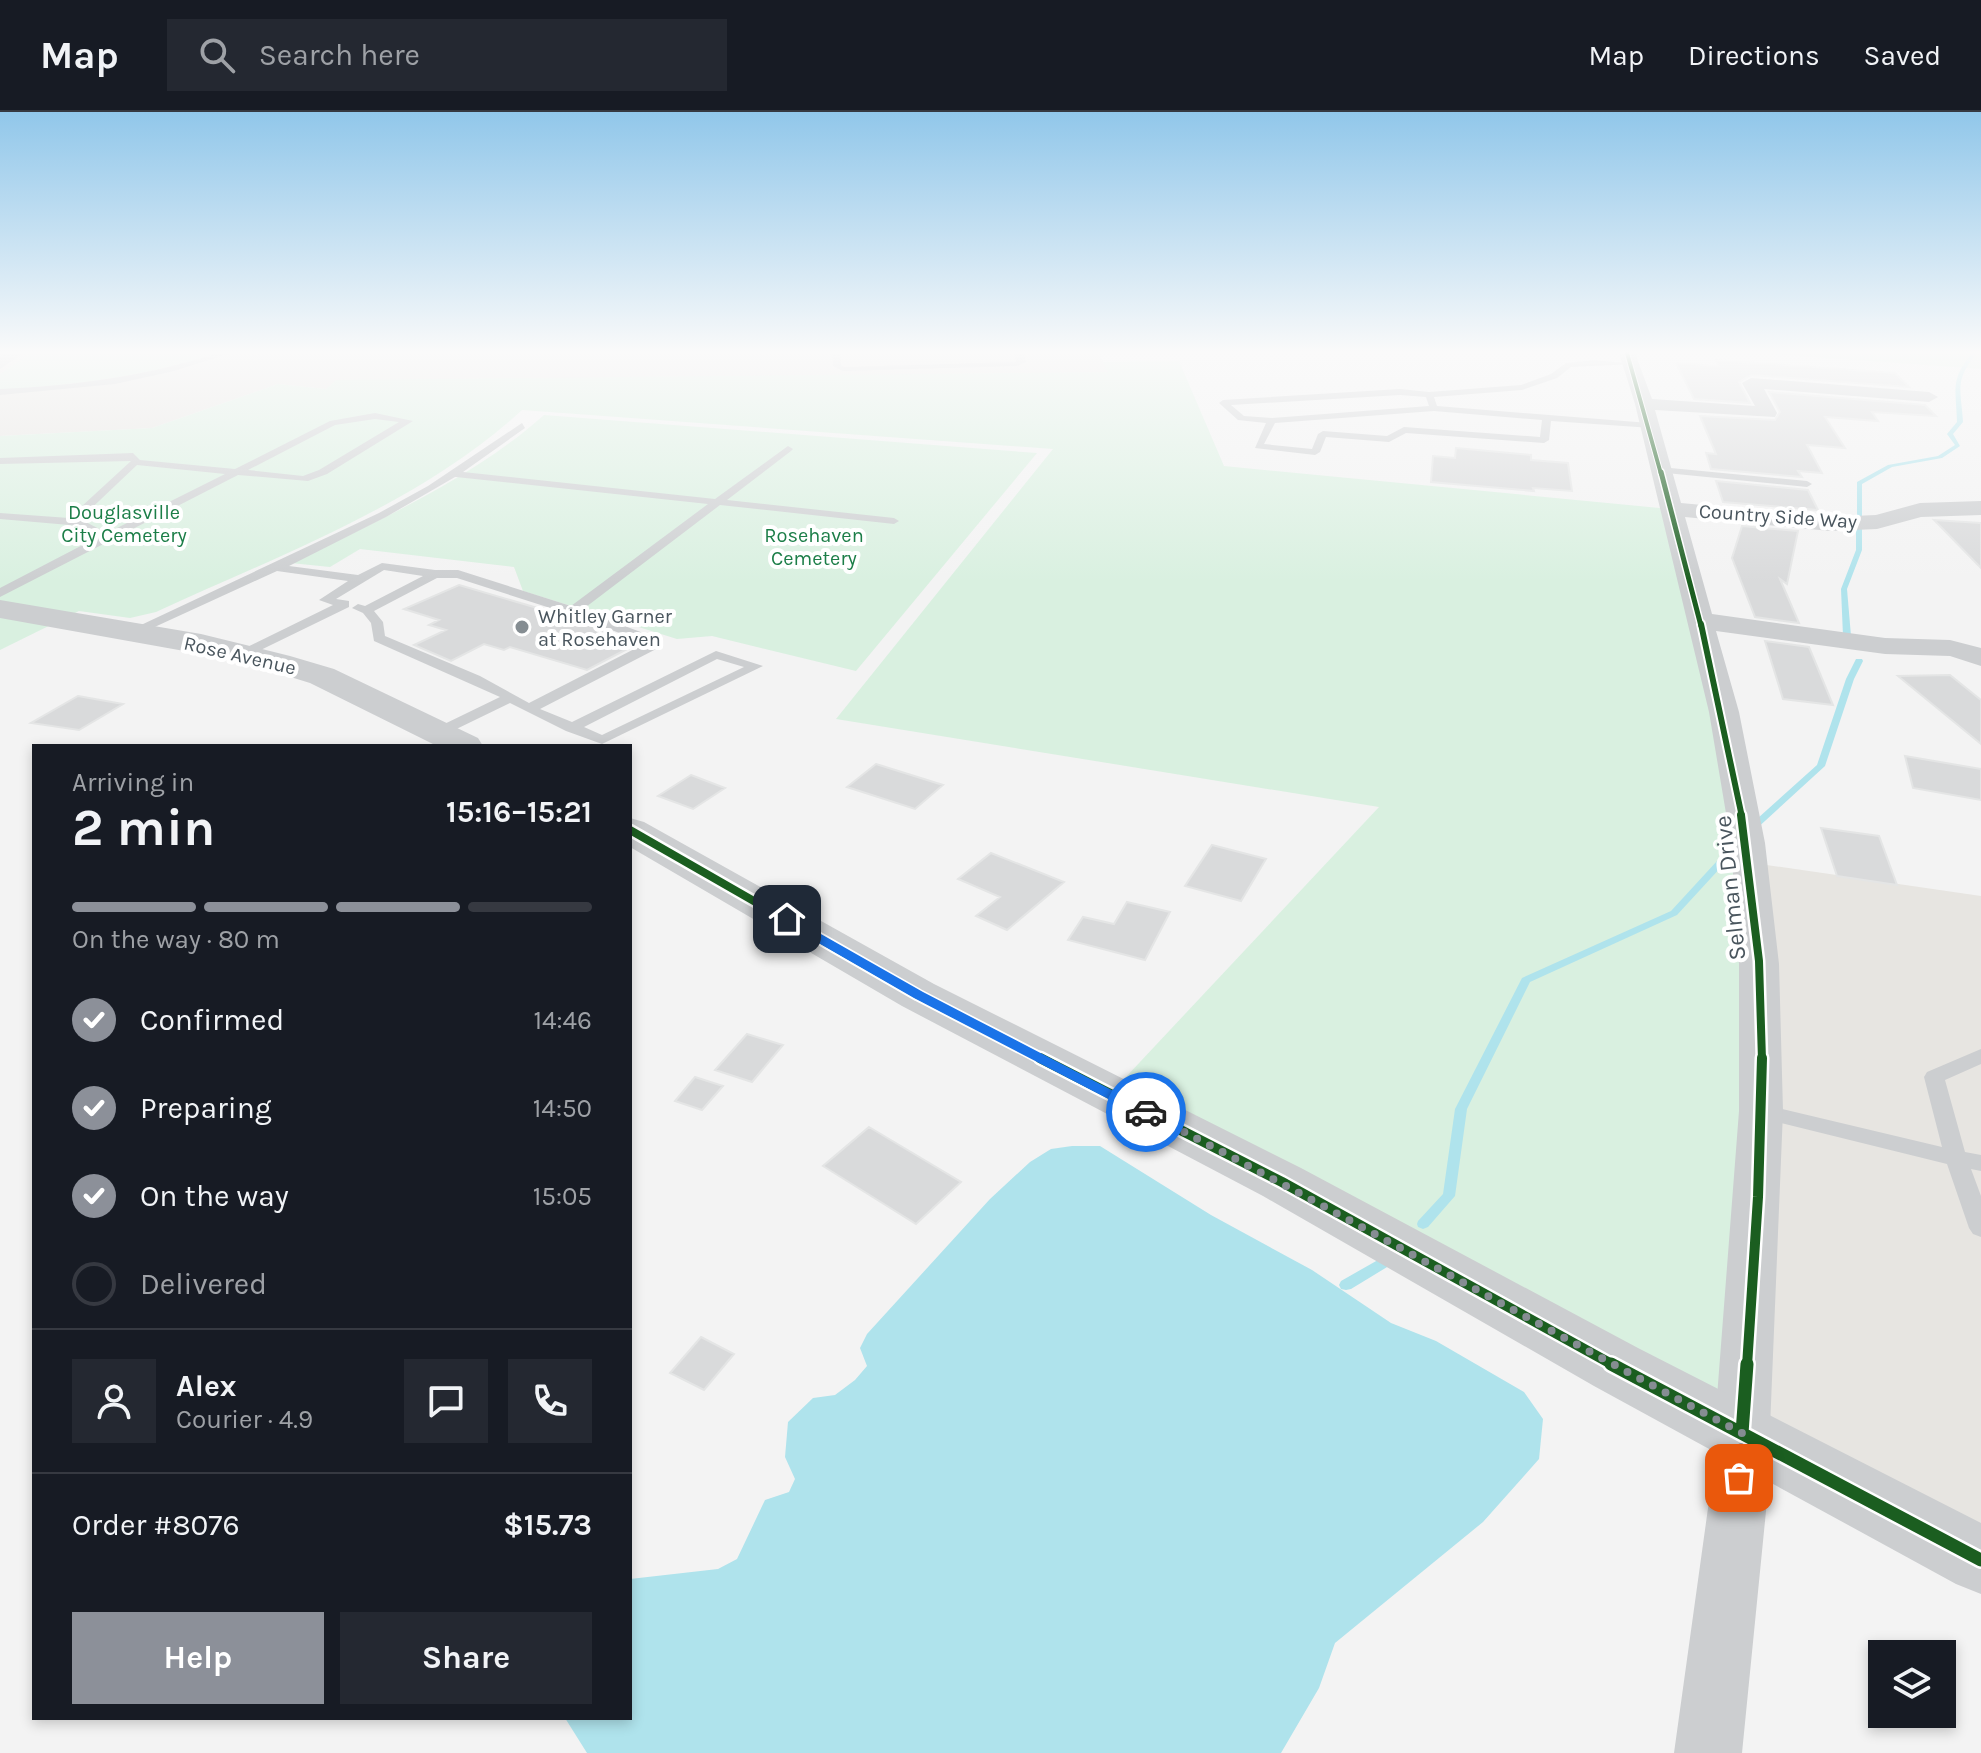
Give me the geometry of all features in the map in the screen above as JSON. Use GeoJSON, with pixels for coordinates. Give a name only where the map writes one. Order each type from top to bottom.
{"type":"FeatureCollection","features":[{"type":"Feature","properties":{"kind":"street","name":"Selman Drive"},"geometry":{"type":"LineString","coordinates":[[1650,430],[1724,712],[1748,843],[1759,964],[1761,1111],[1738,1501],[1708,1753]]}},
{"type":"Feature","properties":{"kind":"street","name":"Country Side Way"},"geometry":{"type":"LineString","coordinates":[[1670,509],[1830,524],[1877,522],[1920,510],[1981,508]]}},
{"type":"Feature","properties":{"kind":"street","name":"Rose Avenue"},"geometry":{"type":"LineString","coordinates":[[0,609],[244,654],[322,676],[451,739]]}},
{"type":"Feature","properties":{"kind":"street"},"geometry":{"type":"LineString","coordinates":[[1703,628],[1863,651],[1870,646],[1975,646]]}},
{"type":"Feature","properties":{"kind":"street"},"geometry":{"type":"LineString","coordinates":[[632,831],[918,995],[1282,1182],[1604,1360],[1981,1560]]}},
{"type":"Feature","properties":{"kind":"lane"},"geometry":{"type":"LineString","coordinates":[[0,593],[323,430]]}},
{"type":"Feature","properties":{"kind":"lane"},"geometry":{"type":"LineString","coordinates":[[135,462],[291,480],[313,477],[398,430]]}},
{"type":"Feature","properties":{"kind":"lane"},"geometry":{"type":"LineString","coordinates":[[130,633],[273,567],[456,474],[517,430]]}},
{"type":"Feature","properties":{"kind":"lane"},"geometry":{"type":"LineString","coordinates":[[1267,430],[1258,446],[1315,452],[1323,434],[1389,439],[1404,430],[1544,440],[1545,430]]}},
{"type":"Feature","properties":{"kind":"lane"},"geometry":{"type":"LineString","coordinates":[[573,611],[788,449]]}},
{"type":"Feature","properties":{"kind":"lane"},"geometry":{"type":"LineString","coordinates":[[0,461],[116,455],[133,456],[135,462]]}},
{"type":"Feature","properties":{"kind":"lane"},"geometry":{"type":"LineString","coordinates":[[72,521],[135,462]]}},
{"type":"Feature","properties":{"kind":"lane"},"geometry":{"type":"LineString","coordinates":[[1660,470],[1807,484]]}},
{"type":"Feature","properties":{"kind":"lane"},"geometry":{"type":"LineString","coordinates":[[456,474],[894,521]]}},
{"type":"Feature","properties":{"kind":"lane"},"geometry":{"type":"LineString","coordinates":[[0,516],[72,521],[97,530],[104,536],[99,542]]}},
{"type":"Feature","properties":{"kind":"lane"},"geometry":{"type":"LineString","coordinates":[[529,709],[657,643],[573,611],[458,574],[435,574],[382,566],[325,600],[367,610],[377,622],[379,638],[437,660],[529,709],[571,728],[602,740],[756,666],[716,655],[571,728]]}},
{"type":"Feature","properties":{"kind":"lane"},"geometry":{"type":"LineString","coordinates":[[273,567],[360,579]]}},
{"type":"Feature","properties":{"kind":"lane"},"geometry":{"type":"LineString","coordinates":[[367,610],[435,574]]}},
{"type":"Feature","properties":{"kind":"lane"},"geometry":{"type":"LineString","coordinates":[[244,654],[345,604]]}},
{"type":"Feature","properties":{"kind":"lane"},"geometry":{"type":"LineString","coordinates":[[451,739],[511,697]]}},
{"type":"Feature","properties":{"kind":"lane"},"geometry":{"type":"LineString","coordinates":[[1981,1056],[1934,1077],[1956,1158],[1981,1228]]}},
{"type":"Feature","properties":{"kind":"lane"},"geometry":{"type":"LineString","coordinates":[[1761,1111],[1981,1163]]}},
{"type":"Feature","properties":{"kind":"shaded area"},"geometry":{"type":"Polygon","coordinates":[[[0,430],[122,430],[0,436],[0,430]]]}},
{"type":"Feature","properties":{"kind":"shaded area"},"geometry":{"type":"Polygon","coordinates":[[[1760,864],[1981,896],[1981,1557],[1696,1429],[1760,864]]]}},
{"type":"Feature","properties":{"kind":"green space","name":"Douglasville City Cemetery"},"geometry":{"type":"Polygon","coordinates":[[[122,430],[498,430],[440,473],[395,500],[300,548],[156,612],[130,618],[79,611],[0,650],[0,436],[122,430]]]}},
{"type":"Feature","properties":{"kind":"green space","name":"Rosehaven Cemetery"},"geometry":{"type":"Polygon","coordinates":[[[526,430],[733,430],[1037,453],[856,671],[712,636],[677,639],[523,591],[514,567],[360,549],[330,567],[291,563],[423,497],[486,460],[526,430]]]}},
{"type":"Feature","properties":{"kind":"green space"},"geometry":{"type":"Polygon","coordinates":[[[789,430],[1208,430],[1224,466],[1670,509],[1748,843],[1742,1433],[1110,1094],[1379,807],[836,719],[1053,449],[789,430]]]}},
{"type":"Feature","properties":{"kind":"water"},"geometry":{"type":"Polygon","coordinates":[[[1100,1146],[1211,1215],[1312,1270],[1391,1323],[1436,1341],[1524,1392],[1543,1419],[1539,1459],[1483,1522],[1335,1643],[1319,1688],[1281,1753],[587,1753],[566,1720],[632,1720],[632,1579],[718,1569],[737,1559],[765,1500],[789,1492],[795,1479],[785,1457],[788,1422],[813,1398],[835,1395],[855,1380],[867,1366],[860,1348],[867,1334],[990,1199],[1030,1162],[1051,1149],[1100,1146]]]}},
{"type":"Feature","properties":{"kind":"building"},"geometry":{"type":"Polygon","coordinates":[[[1706,430],[1833,430],[1845,448],[1807,445],[1822,473],[1798,471],[1802,477],[1711,469],[1706,453],[1716,454],[1706,430]]]}},
{"type":"Feature","properties":{"kind":"building"},"geometry":{"type":"Polygon","coordinates":[[[1456,448],[1531,455],[1531,460],[1568,463],[1572,491],[1533,488],[1534,491],[1431,482],[1433,456],[1455,458],[1456,448]]]}},
{"type":"Feature","properties":{"kind":"building"},"geometry":{"type":"Polygon","coordinates":[[[1716,481],[1808,490],[1818,510],[1723,502],[1716,481]]]}},
{"type":"Feature","properties":{"kind":"building"},"geometry":{"type":"Polygon","coordinates":[[[1934,520],[1981,523],[1981,568],[1934,520]]]}},
{"type":"Feature","properties":{"kind":"building"},"geometry":{"type":"Polygon","coordinates":[[[1742,526],[1798,531],[1787,584],[1780,579],[1799,623],[1755,617],[1732,558],[1742,526]]]}},
{"type":"Feature","properties":{"kind":"building","name":"Whitley Garner at Rosehaven"},"geometry":{"type":"Polygon","coordinates":[[[459,585],[568,617],[608,632],[597,638],[631,647],[587,670],[510,647],[504,650],[484,644],[451,661],[414,645],[446,630],[429,625],[439,620],[404,609],[459,585]]]}},
{"type":"Feature","properties":{"kind":"building"},"geometry":{"type":"Polygon","coordinates":[[[1765,641],[1809,647],[1833,705],[1783,699],[1765,641]]]}},
{"type":"Feature","properties":{"kind":"building"},"geometry":{"type":"Polygon","coordinates":[[[1950,675],[1981,700],[1981,744],[1898,676],[1950,675]]]}},
{"type":"Feature","properties":{"kind":"building"},"geometry":{"type":"Polygon","coordinates":[[[78,696],[123,704],[79,730],[31,723],[78,696]]]}},
{"type":"Feature","properties":{"kind":"building"},"geometry":{"type":"Polygon","coordinates":[[[1905,756],[1981,769],[1981,800],[1913,788],[1905,756]]]}},
{"type":"Feature","properties":{"kind":"building"},"geometry":{"type":"Polygon","coordinates":[[[876,764],[943,785],[915,809],[847,787],[876,764]]]}},
{"type":"Feature","properties":{"kind":"building"},"geometry":{"type":"Polygon","coordinates":[[[691,775],[725,788],[693,809],[658,796],[691,775]]]}},
{"type":"Feature","properties":{"kind":"building"},"geometry":{"type":"Polygon","coordinates":[[[1821,828],[1879,836],[1897,885],[1837,876],[1821,828]]]}},
{"type":"Feature","properties":{"kind":"building"},"geometry":{"type":"Polygon","coordinates":[[[1212,845],[1266,859],[1241,901],[1185,886],[1212,845]]]}},
{"type":"Feature","properties":{"kind":"building"},"geometry":{"type":"Polygon","coordinates":[[[991,853],[1064,882],[1007,930],[976,916],[1000,897],[958,879],[991,853]]]}},
{"type":"Feature","properties":{"kind":"building"},"geometry":{"type":"Polygon","coordinates":[[[1127,902],[1170,912],[1145,960],[1068,940],[1083,917],[1114,924],[1127,902]]]}},
{"type":"Feature","properties":{"kind":"building"},"geometry":{"type":"Polygon","coordinates":[[[747,1034],[783,1045],[752,1082],[715,1070],[747,1034]]]}},
{"type":"Feature","properties":{"kind":"building"},"geometry":{"type":"Polygon","coordinates":[[[695,1077],[723,1086],[702,1110],[675,1101],[695,1077]]]}},
{"type":"Feature","properties":{"kind":"building"},"geometry":{"type":"Polygon","coordinates":[[[869,1127],[961,1182],[916,1224],[823,1166],[869,1127]]]}},
{"type":"Feature","properties":{"kind":"building"},"geometry":{"type":"Polygon","coordinates":[[[701,1337],[734,1354],[704,1390],[670,1373],[701,1337]]]}},
{"type":"Feature","properties":{"kind":"waterway"},"geometry":{"type":"LineString","coordinates":[[1859,516],[1859,483],[1890,466],[1940,457],[1958,445],[1950,434],[1954,430]]}},
{"type":"Feature","properties":{"kind":"waterway"},"geometry":{"type":"LineString","coordinates":[[1847,636],[1844,589],[1859,550],[1859,529]]}},
{"type":"Feature","properties":{"kind":"waterway"},"geometry":{"type":"LineString","coordinates":[[1751,829],[1821,766],[1859,661]]}},
{"type":"Feature","properties":{"kind":"waterway"},"geometry":{"type":"LineString","coordinates":[[1423,1224],[1449,1196],[1461,1109],[1526,980],[1674,913],[1720,863]]}},
{"type":"Feature","properties":{"kind":"waterway"},"geometry":{"type":"LineString","coordinates":[[1346,1285],[1392,1257]]}},
{"type":"Feature","properties":{"kind":"cycle path"},"geometry":{"type":"LineString","coordinates":[[1650,430],[1716,686],[1738,794],[1754,904],[1762,1020],[1761,1138],[1742,1433]]}},
{"type":"Feature","properties":{"kind":"cycle path"},"geometry":{"type":"LineString","coordinates":[[632,831],[918,995],[1282,1182],[1616,1367],[1981,1560]]}},
{"type":"Feature","properties":{"kind":"way so far"},"geometry":{"type":"LineString","coordinates":[[1146,1112],[1282,1182],[1742,1433],[1739,1478]]}},
{"type":"Feature","properties":{"kind":"place","name":"Whitley Garner at Rosehaven"},"geometry":{"type":"Point","coordinates":[522,627]}},
{"type":"Feature","properties":{"kind":"route"},"geometry":{"type":"LineString","coordinates":[[787,919],[918,995],[1146,1112]]}}]}
